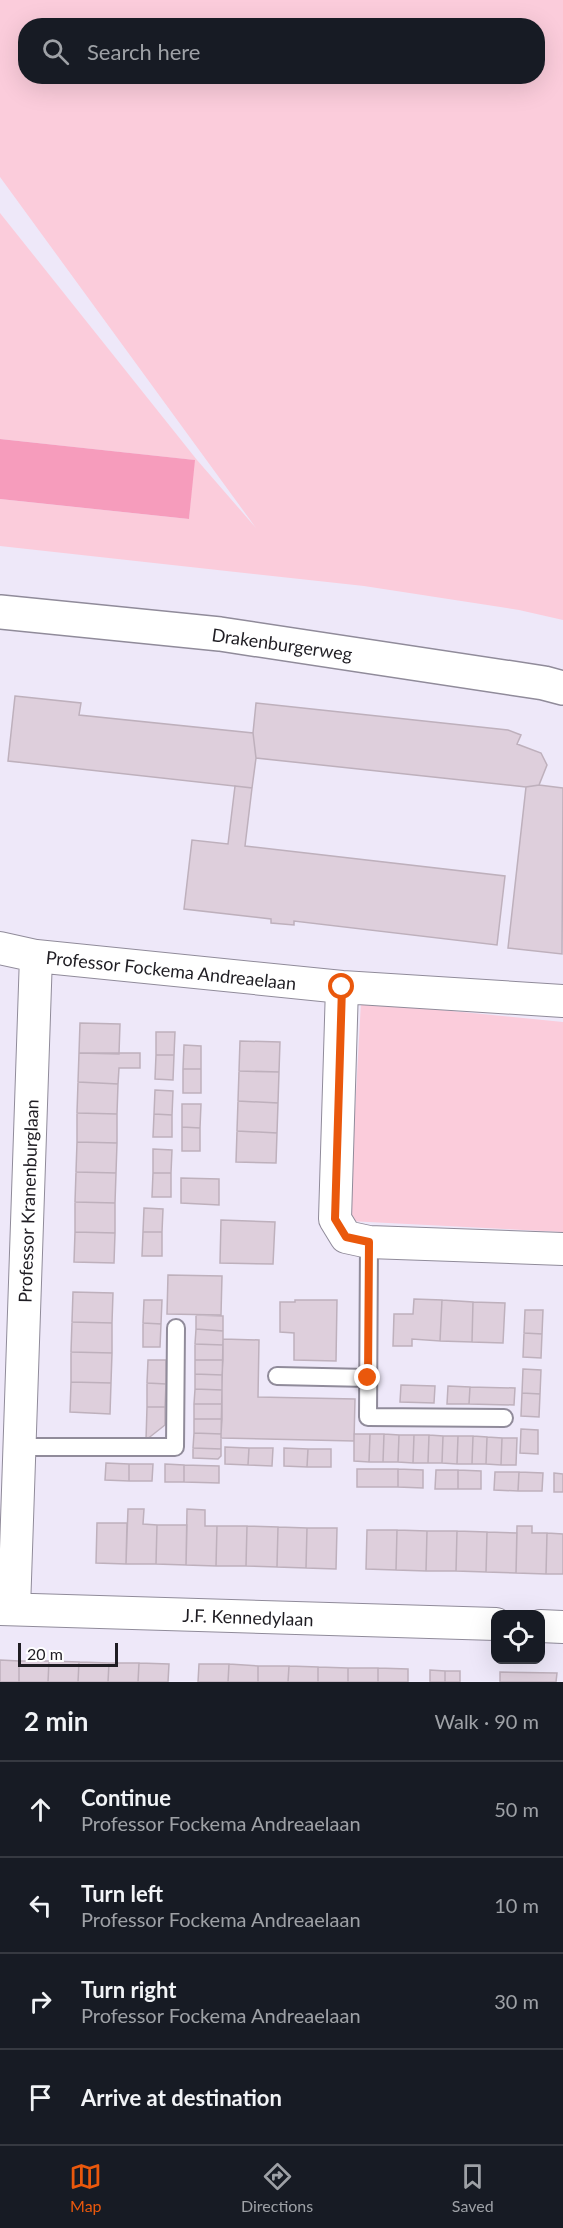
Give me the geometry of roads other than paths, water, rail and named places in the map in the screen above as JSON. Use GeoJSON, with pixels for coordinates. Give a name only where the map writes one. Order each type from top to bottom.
{"type":"FeatureCollection","features":[{"type":"Feature","properties":{"kind":"main road","name":"Drakenburgerweg"},"geometry":{"type":"LineString","coordinates":[[0,612],[220,634],[544,683],[563,688]]}},
{"type":"Feature","properties":{"kind":"street","name":"Professor Fockema Andreaelaan"},"geometry":{"type":"LineString","coordinates":[[0,948],[36,956],[342,987],[563,1002]]}},
{"type":"Feature","properties":{"kind":"street","name":"Professor Kranenburglaan"},"geometry":{"type":"LineString","coordinates":[[7,1609],[20,1446],[36,956]]}},
{"type":"Feature","properties":{"kind":"street"},"geometry":{"type":"LineString","coordinates":[[342,987],[335,1219],[346,1237],[369,1242],[563,1250]]}},
{"type":"Feature","properties":{"kind":"street","name":"J.F. Kennedylaan"},"geometry":{"type":"LineString","coordinates":[[7,1609],[491,1624]]}},
{"type":"Feature","properties":{"kind":"street"},"geometry":{"type":"LineString","coordinates":[[545,1626],[563,1627]]}},
{"type":"Feature","properties":{"kind":"lane"},"geometry":{"type":"LineString","coordinates":[[369,1242],[368,1417],[504,1418]]}},
{"type":"Feature","properties":{"kind":"lane"},"geometry":{"type":"LineString","coordinates":[[20,1446],[175,1447],[176,1328]]}},
{"type":"Feature","properties":{"kind":"lane"},"geometry":{"type":"LineString","coordinates":[[277,1376],[368,1378]]}}]}
